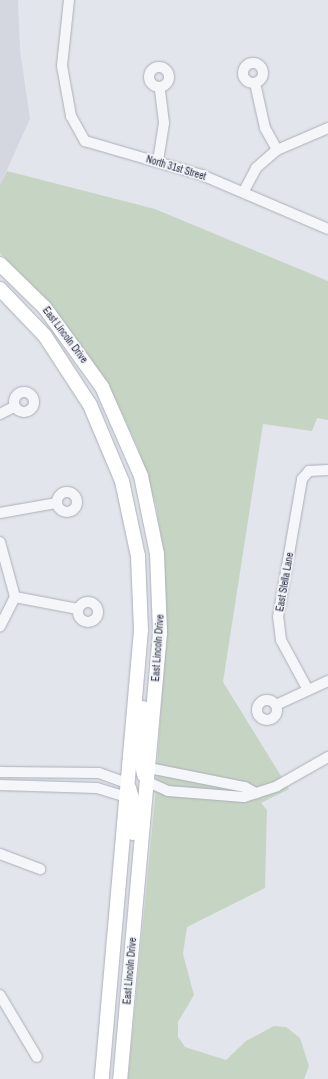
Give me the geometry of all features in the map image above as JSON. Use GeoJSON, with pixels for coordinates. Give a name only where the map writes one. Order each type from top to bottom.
{"type":"FeatureCollection","features":[{"type":"Feature","properties":{"kind":"main road","name":"East Lincoln Drive"},"geometry":{"type":"LineString","coordinates":[[0,264],[23,284],[77,348],[102,387],[127,439],[147,499],[157,554],[160,633],[146,685],[143,714],[127,783],[102,1079]]}},
{"type":"Feature","properties":{"kind":"main road","name":"East Lincoln Drive"},"geometry":{"type":"LineString","coordinates":[[0,289],[46,336],[90,405],[107,440],[135,531],[141,586],[141,630],[146,685],[143,714]]}},
{"type":"Feature","properties":{"kind":"main road"},"geometry":{"type":"LineString","coordinates":[[143,714],[140,754],[148,775]]}},
{"type":"Feature","properties":{"kind":"main road","name":"East Lincoln Drive"},"geometry":{"type":"LineString","coordinates":[[120,1079],[148,775]]}},
{"type":"Feature","properties":{"kind":"main road"},"geometry":{"type":"LineString","coordinates":[[127,783],[135,809],[126,929],[130,965]]}},
{"type":"Feature","properties":{"kind":"street","name":"North 31st Street"},"geometry":{"type":"LineString","coordinates":[[69,0],[64,77],[71,116],[85,141],[158,161],[244,191],[328,229]]}},
{"type":"Feature","properties":{"kind":"street"},"geometry":{"type":"LineString","coordinates":[[255,83],[265,128],[277,150]]}},
{"type":"Feature","properties":{"kind":"street"},"geometry":{"type":"LineString","coordinates":[[158,161],[164,123],[160,88]]}},
{"type":"Feature","properties":{"kind":"street"},"geometry":{"type":"LineString","coordinates":[[244,191],[256,168],[277,150],[328,128]]}},
{"type":"Feature","properties":{"kind":"street"},"geometry":{"type":"LineString","coordinates":[[0,414],[14,407]]}},
{"type":"Feature","properties":{"kind":"street","name":"East Stella Lane"},"geometry":{"type":"LineString","coordinates":[[308,690],[281,640],[278,617],[302,479],[309,471],[328,470]]}},
{"type":"Feature","properties":{"kind":"street"},"geometry":{"type":"LineString","coordinates":[[0,513],[57,503]]}},
{"type":"Feature","properties":{"kind":"street"},"geometry":{"type":"LineString","coordinates":[[0,542],[15,597],[0,626]]}},
{"type":"Feature","properties":{"kind":"street"},"geometry":{"type":"LineString","coordinates":[[15,597],[78,609]]}},
{"type":"Feature","properties":{"kind":"street"},"geometry":{"type":"LineString","coordinates":[[276,705],[328,681]]}},
{"type":"Feature","properties":{"kind":"street"},"geometry":{"type":"LineString","coordinates":[[148,775],[168,791],[212,796],[244,797],[277,786],[328,757]]}},
{"type":"Feature","properties":{"kind":"street"},"geometry":{"type":"LineString","coordinates":[[0,765],[22,772]]}},
{"type":"Feature","properties":{"kind":"street"},"geometry":{"type":"LineString","coordinates":[[0,772],[99,773],[127,783]]}},
{"type":"Feature","properties":{"kind":"street"},"geometry":{"type":"LineString","coordinates":[[148,775],[245,787],[256,793]]}},
{"type":"Feature","properties":{"kind":"street"},"geometry":{"type":"LineString","coordinates":[[0,785],[22,788],[97,788],[126,797]]}},
{"type":"Feature","properties":{"kind":"street"},"geometry":{"type":"LineString","coordinates":[[0,792],[22,788]]}},
{"type":"Feature","properties":{"kind":"street"},"geometry":{"type":"LineString","coordinates":[[0,854],[40,869]]}},
{"type":"Feature","properties":{"kind":"street"},"geometry":{"type":"LineString","coordinates":[[0,996],[37,1057]]}},
{"type":"Feature","properties":{"kind":"shaded area"},"geometry":{"type":"Polygon","coordinates":[[[0,0],[18,0],[20,50],[30,119],[0,185],[0,0]]]}},
{"type":"Feature","properties":{"kind":"green space"},"geometry":{"type":"Polygon","coordinates":[[[7,171],[155,209],[328,281],[328,420],[317,418],[312,431],[263,424],[223,682],[289,789],[261,803],[267,810],[265,888],[187,927],[183,954],[194,995],[178,1022],[178,1037],[185,1047],[226,1060],[246,1041],[274,1026],[286,1027],[300,1038],[309,1066],[304,1079],[128,1079],[155,798],[166,633],[162,544],[156,505],[138,448],[111,390],[53,306],[0,253],[0,185],[7,171]]]}}]}
